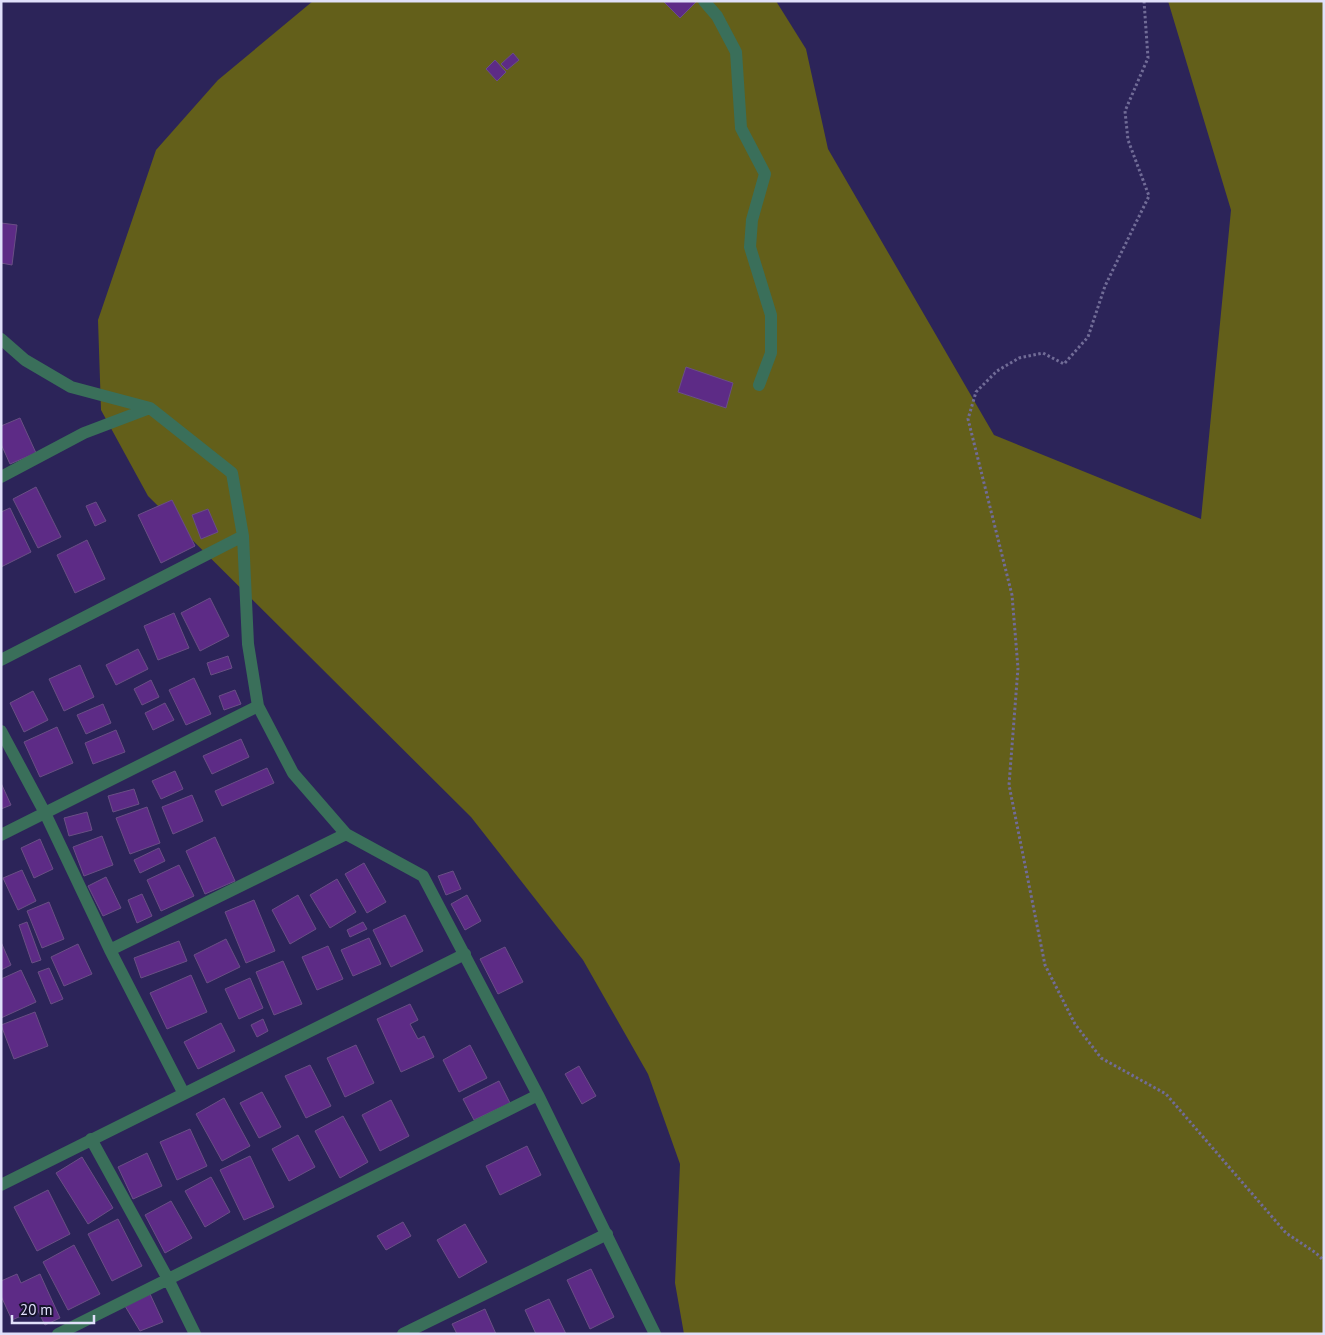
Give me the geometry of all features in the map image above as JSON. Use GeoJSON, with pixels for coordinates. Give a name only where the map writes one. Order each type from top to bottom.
{"type":"FeatureCollection","features":[{"type":"Feature","properties":{"kind":"street"},"geometry":{"type":"LineString","coordinates":[[704,1],[718,16],[736,52],[741,128],[765,174],[752,220],[750,247],[771,315],[771,353],[759,385]]}},
{"type":"Feature","properties":{"kind":"street"},"geometry":{"type":"LineString","coordinates":[[1,339],[24,360],[71,387],[150,408],[232,473],[243,536],[248,644],[258,706],[293,774],[346,834],[423,876],[538,1095],[655,1334]]}},
{"type":"Feature","properties":{"kind":"street"},"geometry":{"type":"LineString","coordinates":[[1,477],[84,433],[150,408]]}},
{"type":"Feature","properties":{"kind":"street"},"geometry":{"type":"LineString","coordinates":[[1,660],[243,536]]}},
{"type":"Feature","properties":{"kind":"street"},"geometry":{"type":"LineString","coordinates":[[1,835],[258,706]]}},
{"type":"Feature","properties":{"kind":"street"},"geometry":{"type":"LineString","coordinates":[[1,731],[45,813],[110,950],[184,1094]]}},
{"type":"Feature","properties":{"kind":"street"},"geometry":{"type":"LineString","coordinates":[[110,950],[346,834]]}},
{"type":"Feature","properties":{"kind":"street"},"geometry":{"type":"LineString","coordinates":[[1,1185],[465,954]]}},
{"type":"Feature","properties":{"kind":"street"},"geometry":{"type":"LineString","coordinates":[[58,1334],[538,1095]]}},
{"type":"Feature","properties":{"kind":"street"},"geometry":{"type":"LineString","coordinates":[[91,1139],[196,1334]]}},
{"type":"Feature","properties":{"kind":"street"},"geometry":{"type":"LineString","coordinates":[[403,1334],[607,1234]]}},
{"type":"Feature","properties":{"kind":"path"},"geometry":{"type":"LineString","coordinates":[[1144,1],[1148,58],[1125,111],[1128,140],[1149,196],[1105,286],[1088,337],[1064,364],[1043,354],[1019,358],[997,371],[976,392],[968,420],[1012,595],[1018,668],[1009,785],[1046,966],[1075,1024],[1101,1058],[1166,1094],[1286,1233],[1316,1252],[1324,1261]]}},
{"type":"Feature","properties":{"kind":"shaded area"},"geometry":{"type":"Polygon","coordinates":[[[313,1],[776,1],[806,49],[828,149],[994,435],[1201,519],[1231,210],[1168,1],[1324,1],[1324,1334],[684,1334],[675,1283],[680,1164],[648,1074],[583,960],[471,817],[148,496],[101,410],[98,320],[156,150],[218,80],[313,1]]]}},
{"type":"Feature","properties":{"kind":"building"},"geometry":{"type":"Polygon","coordinates":[[[663,1],[696,1],[696,2],[680,18],[663,1]]]}},
{"type":"Feature","properties":{"kind":"building"},"geometry":{"type":"Polygon","coordinates":[[[513,53],[519,60],[507,70],[501,64],[513,53]]]}},
{"type":"Feature","properties":{"kind":"building"},"geometry":{"type":"Polygon","coordinates":[[[495,60],[506,72],[497,81],[486,69],[495,60]]]}},
{"type":"Feature","properties":{"kind":"building"},"geometry":{"type":"Polygon","coordinates":[[[1,223],[17,225],[12,265],[1,263],[1,223]]]}},
{"type":"Feature","properties":{"kind":"building"},"geometry":{"type":"Polygon","coordinates":[[[686,367],[733,383],[726,408],[678,392],[686,367]]]}},
{"type":"Feature","properties":{"kind":"building"},"geometry":{"type":"Polygon","coordinates":[[[20,418],[36,453],[10,464],[1,444],[1,426],[20,418]]]}},
{"type":"Feature","properties":{"kind":"building"},"geometry":{"type":"Polygon","coordinates":[[[36,487],[61,537],[38,548],[13,499],[36,487]]]}},
{"type":"Feature","properties":{"kind":"building"},"geometry":{"type":"Polygon","coordinates":[[[172,500],[195,546],[161,563],[138,515],[172,500]]]}},
{"type":"Feature","properties":{"kind":"building"},"geometry":{"type":"Polygon","coordinates":[[[96,502],[106,521],[95,526],[86,506],[96,502]]]}},
{"type":"Feature","properties":{"kind":"building"},"geometry":{"type":"Polygon","coordinates":[[[10,508],[31,552],[1,567],[1,512],[10,508]]]}},
{"type":"Feature","properties":{"kind":"building"},"geometry":{"type":"Polygon","coordinates":[[[208,509],[218,532],[201,539],[192,515],[208,509]]]}},
{"type":"Feature","properties":{"kind":"building"},"geometry":{"type":"Polygon","coordinates":[[[87,540],[105,579],[75,593],[57,555],[87,540]]]}},
{"type":"Feature","properties":{"kind":"building"},"geometry":{"type":"Polygon","coordinates":[[[210,598],[229,636],[200,651],[181,613],[210,598]]]}},
{"type":"Feature","properties":{"kind":"building"},"geometry":{"type":"Polygon","coordinates":[[[174,613],[189,648],[158,660],[144,626],[174,613]]]}},
{"type":"Feature","properties":{"kind":"building"},"geometry":{"type":"Polygon","coordinates":[[[138,649],[148,669],[116,685],[106,665],[138,649]]]}},
{"type":"Feature","properties":{"kind":"building"},"geometry":{"type":"Polygon","coordinates":[[[228,656],[232,668],[211,675],[207,663],[228,656]]]}},
{"type":"Feature","properties":{"kind":"building"},"geometry":{"type":"Polygon","coordinates":[[[80,665],[94,697],[64,711],[49,679],[80,665]]]}},
{"type":"Feature","properties":{"kind":"building"},"geometry":{"type":"Polygon","coordinates":[[[194,678],[211,714],[186,725],[169,690],[194,678]]]}},
{"type":"Feature","properties":{"kind":"building"},"geometry":{"type":"Polygon","coordinates":[[[151,680],[159,697],[142,705],[134,689],[151,680]]]}},
{"type":"Feature","properties":{"kind":"building"},"geometry":{"type":"Polygon","coordinates":[[[235,690],[241,704],[224,710],[219,696],[235,690]]]}},
{"type":"Feature","properties":{"kind":"building"},"geometry":{"type":"Polygon","coordinates":[[[33,691],[48,720],[24,732],[10,703],[33,691]]]}},
{"type":"Feature","properties":{"kind":"building"},"geometry":{"type":"Polygon","coordinates":[[[165,703],[174,720],[153,730],[145,713],[165,703]]]}},
{"type":"Feature","properties":{"kind":"building"},"geometry":{"type":"Polygon","coordinates":[[[103,704],[111,723],[86,734],[77,715],[103,704]]]}},
{"type":"Feature","properties":{"kind":"building"},"geometry":{"type":"Polygon","coordinates":[[[57,727],[73,763],[40,777],[24,742],[57,727]]]}},
{"type":"Feature","properties":{"kind":"building"},"geometry":{"type":"Polygon","coordinates":[[[116,730],[125,752],[93,764],[85,743],[116,730]]]}},
{"type":"Feature","properties":{"kind":"building"},"geometry":{"type":"Polygon","coordinates":[[[241,739],[249,757],[212,774],[203,756],[241,739]]]}},
{"type":"Feature","properties":{"kind":"building"},"geometry":{"type":"Polygon","coordinates":[[[267,768],[274,783],[222,806],[215,791],[267,768]]]}},
{"type":"Feature","properties":{"kind":"building"},"geometry":{"type":"Polygon","coordinates":[[[175,771],[183,789],[161,799],[152,781],[175,771]]]}},
{"type":"Feature","properties":{"kind":"building"},"geometry":{"type":"Polygon","coordinates":[[[1,783],[11,805],[1,809],[1,783]]]}},
{"type":"Feature","properties":{"kind":"building"},"geometry":{"type":"Polygon","coordinates":[[[134,789],[139,804],[113,812],[108,796],[134,789]]]}},
{"type":"Feature","properties":{"kind":"building"},"geometry":{"type":"Polygon","coordinates":[[[192,795],[203,821],[173,834],[162,807],[192,795]]]}},
{"type":"Feature","properties":{"kind":"building"},"geometry":{"type":"Polygon","coordinates":[[[147,807],[160,843],[130,854],[116,818],[147,807]]]}},
{"type":"Feature","properties":{"kind":"building"},"geometry":{"type":"Polygon","coordinates":[[[87,812],[92,830],[69,836],[64,818],[87,812]]]}},
{"type":"Feature","properties":{"kind":"building"},"geometry":{"type":"Polygon","coordinates":[[[102,836],[113,865],[84,876],[73,847],[102,836]]]}},
{"type":"Feature","properties":{"kind":"building"},"geometry":{"type":"Polygon","coordinates":[[[215,837],[235,881],[205,894],[186,851],[215,837]]]}},
{"type":"Feature","properties":{"kind":"building"},"geometry":{"type":"Polygon","coordinates":[[[40,839],[53,869],[34,878],[21,848],[40,839]]]}},
{"type":"Feature","properties":{"kind":"building"},"geometry":{"type":"Polygon","coordinates":[[[159,848],[165,861],[140,873],[134,860],[159,848]]]}},
{"type":"Feature","properties":{"kind":"building"},"geometry":{"type":"Polygon","coordinates":[[[364,863],[386,902],[367,913],[345,874],[364,863]]]}},
{"type":"Feature","properties":{"kind":"building"},"geometry":{"type":"Polygon","coordinates":[[[179,865],[194,896],[161,911],[147,880],[179,865]]]}},
{"type":"Feature","properties":{"kind":"building"},"geometry":{"type":"Polygon","coordinates":[[[22,870],[36,901],[18,910],[3,878],[22,870]]]}},
{"type":"Feature","properties":{"kind":"building"},"geometry":{"type":"Polygon","coordinates":[[[453,871],[461,889],[446,895],[438,876],[453,871]]]}},
{"type":"Feature","properties":{"kind":"building"},"geometry":{"type":"Polygon","coordinates":[[[106,877],[121,908],[103,916],[88,886],[106,877]]]}},
{"type":"Feature","properties":{"kind":"building"},"geometry":{"type":"Polygon","coordinates":[[[337,879],[356,912],[330,928],[310,895],[337,879]]]}},
{"type":"Feature","properties":{"kind":"building"},"geometry":{"type":"Polygon","coordinates":[[[142,894],[152,916],[137,923],[128,900],[142,894]]]}},
{"type":"Feature","properties":{"kind":"building"},"geometry":{"type":"Polygon","coordinates":[[[298,895],[316,929],[290,944],[272,910],[298,895]]]}},
{"type":"Feature","properties":{"kind":"building"},"geometry":{"type":"Polygon","coordinates":[[[467,895],[481,921],[465,930],[451,904],[467,895]]]}},
{"type":"Feature","properties":{"kind":"building"},"geometry":{"type":"Polygon","coordinates":[[[254,900],[275,951],[246,963],[225,912],[254,900]]]}},
{"type":"Feature","properties":{"kind":"building"},"geometry":{"type":"Polygon","coordinates":[[[49,902],[64,939],[42,948],[27,911],[49,902]]]}},
{"type":"Feature","properties":{"kind":"building"},"geometry":{"type":"Polygon","coordinates":[[[405,915],[423,951],[391,967],[373,930],[405,915]]]}},
{"type":"Feature","properties":{"kind":"building"},"geometry":{"type":"Polygon","coordinates":[[[27,922],[41,960],[32,963],[19,925],[27,922]]]}},
{"type":"Feature","properties":{"kind":"building"},"geometry":{"type":"Polygon","coordinates":[[[363,922],[367,929],[350,937],[347,930],[363,922]]]}},
{"type":"Feature","properties":{"kind":"building"},"geometry":{"type":"Polygon","coordinates":[[[369,938],[381,964],[353,976],[341,950],[369,938]]]}},
{"type":"Feature","properties":{"kind":"building"},"geometry":{"type":"Polygon","coordinates":[[[226,939],[240,967],[207,983],[194,955],[226,939]]]}},
{"type":"Feature","properties":{"kind":"building"},"geometry":{"type":"Polygon","coordinates":[[[179,941],[187,961],[141,978],[134,958],[179,941]]]}},
{"type":"Feature","properties":{"kind":"building"},"geometry":{"type":"Polygon","coordinates":[[[1,942],[11,965],[1,970],[1,942]]]}},
{"type":"Feature","properties":{"kind":"building"},"geometry":{"type":"Polygon","coordinates":[[[78,944],[92,974],[64,986],[51,957],[78,944]]]}},
{"type":"Feature","properties":{"kind":"building"},"geometry":{"type":"Polygon","coordinates":[[[328,946],[343,979],[317,990],[302,957],[328,946]]]}},
{"type":"Feature","properties":{"kind":"building"},"geometry":{"type":"Polygon","coordinates":[[[505,947],[523,982],[498,994],[480,959],[505,947]]]}},
{"type":"Feature","properties":{"kind":"building"},"geometry":{"type":"Polygon","coordinates":[[[283,961],[302,1004],[274,1015],[256,972],[283,961]]]}},
{"type":"Feature","properties":{"kind":"building"},"geometry":{"type":"Polygon","coordinates":[[[49,968],[63,999],[51,1004],[38,972],[49,968]]]}},
{"type":"Feature","properties":{"kind":"building"},"geometry":{"type":"Polygon","coordinates":[[[21,970],[36,1002],[1,1018],[1,979],[21,970]]]}},
{"type":"Feature","properties":{"kind":"building"},"geometry":{"type":"Polygon","coordinates":[[[191,975],[207,1012],[167,1029],[150,993],[191,975]]]}},
{"type":"Feature","properties":{"kind":"building"},"geometry":{"type":"Polygon","coordinates":[[[250,978],[263,1008],[239,1019],[225,989],[250,978]]]}},
{"type":"Feature","properties":{"kind":"building"},"geometry":{"type":"Polygon","coordinates":[[[410,1004],[418,1020],[410,1024],[418,1039],[424,1036],[434,1057],[401,1072],[377,1019],[410,1004]]]}},
{"type":"Feature","properties":{"kind":"building"},"geometry":{"type":"Polygon","coordinates":[[[35,1012],[48,1046],[14,1059],[1,1025],[35,1012]]]}},
{"type":"Feature","properties":{"kind":"building"},"geometry":{"type":"Polygon","coordinates":[[[263,1019],[268,1031],[257,1037],[251,1025],[263,1019]]]}},
{"type":"Feature","properties":{"kind":"building"},"geometry":{"type":"Polygon","coordinates":[[[221,1023],[235,1051],[198,1069],[184,1042],[221,1023]]]}},
{"type":"Feature","properties":{"kind":"building"},"geometry":{"type":"Polygon","coordinates":[[[356,1045],[374,1083],[345,1097],[327,1058],[356,1045]]]}},
{"type":"Feature","properties":{"kind":"building"},"geometry":{"type":"Polygon","coordinates":[[[470,1045],[487,1078],[459,1092],[443,1060],[470,1045]]]}},
{"type":"Feature","properties":{"kind":"building"},"geometry":{"type":"Polygon","coordinates":[[[310,1065],[331,1106],[306,1118],[285,1076],[310,1065]]]}},
{"type":"Feature","properties":{"kind":"building"},"geometry":{"type":"Polygon","coordinates":[[[579,1066],[596,1096],[582,1104],[565,1074],[579,1066]]]}},
{"type":"Feature","properties":{"kind":"building"},"geometry":{"type":"Polygon","coordinates":[[[499,1081],[510,1103],[474,1120],[463,1099],[499,1081]]]}},
{"type":"Feature","properties":{"kind":"building"},"geometry":{"type":"Polygon","coordinates":[[[262,1092],[281,1127],[259,1138],[240,1103],[262,1092]]]}},
{"type":"Feature","properties":{"kind":"building"},"geometry":{"type":"Polygon","coordinates":[[[224,1098],[250,1146],[222,1161],[196,1114],[224,1098]]]}},
{"type":"Feature","properties":{"kind":"building"},"geometry":{"type":"Polygon","coordinates":[[[391,1100],[409,1136],[380,1151],[362,1115],[391,1100]]]}},
{"type":"Feature","properties":{"kind":"building"},"geometry":{"type":"Polygon","coordinates":[[[343,1116],[368,1162],[340,1178],[315,1131],[343,1116]]]}},
{"type":"Feature","properties":{"kind":"building"},"geometry":{"type":"Polygon","coordinates":[[[190,1129],[207,1166],[177,1180],[160,1142],[190,1129]]]}},
{"type":"Feature","properties":{"kind":"building"},"geometry":{"type":"Polygon","coordinates":[[[298,1135],[315,1167],[289,1181],[272,1149],[298,1135]]]}},
{"type":"Feature","properties":{"kind":"building"},"geometry":{"type":"Polygon","coordinates":[[[527,1146],[541,1175],[500,1195],[486,1166],[527,1146]]]}},
{"type":"Feature","properties":{"kind":"building"},"geometry":{"type":"Polygon","coordinates":[[[147,1153],[162,1186],[133,1199],[118,1167],[147,1153]]]}},
{"type":"Feature","properties":{"kind":"building"},"geometry":{"type":"Polygon","coordinates":[[[250,1156],[274,1207],[244,1220],[220,1170],[250,1156]]]}},
{"type":"Feature","properties":{"kind":"building"},"geometry":{"type":"Polygon","coordinates":[[[82,1157],[113,1208],[88,1224],[56,1173],[82,1157]]]}},
{"type":"Feature","properties":{"kind":"building"},"geometry":{"type":"Polygon","coordinates":[[[211,1177],[230,1212],[205,1227],[185,1191],[211,1177]]]}},
{"type":"Feature","properties":{"kind":"building"},"geometry":{"type":"Polygon","coordinates":[[[48,1190],[70,1234],[37,1251],[14,1207],[48,1190]]]}},
{"type":"Feature","properties":{"kind":"building"},"geometry":{"type":"Polygon","coordinates":[[[171,1201],[192,1238],[165,1253],[145,1215],[171,1201]]]}},
{"type":"Feature","properties":{"kind":"building"},"geometry":{"type":"Polygon","coordinates":[[[118,1219],[142,1266],[112,1281],[88,1234],[118,1219]]]}},
{"type":"Feature","properties":{"kind":"building"},"geometry":{"type":"Polygon","coordinates":[[[403,1222],[411,1236],[386,1250],[377,1236],[403,1222]]]}},
{"type":"Feature","properties":{"kind":"building"},"geometry":{"type":"Polygon","coordinates":[[[465,1224],[487,1262],[459,1278],[437,1240],[465,1224]]]}},
{"type":"Feature","properties":{"kind":"building"},"geometry":{"type":"Polygon","coordinates":[[[74,1245],[100,1294],[68,1310],[43,1262],[74,1245]]]}},
{"type":"Feature","properties":{"kind":"building"},"geometry":{"type":"Polygon","coordinates":[[[591,1269],[614,1317],[590,1329],[567,1280],[591,1269]]]}},
{"type":"Feature","properties":{"kind":"building"},"geometry":{"type":"Polygon","coordinates":[[[17,1274],[21,1283],[40,1274],[60,1318],[45,1325],[37,1309],[12,1320],[1,1296],[1,1281],[17,1274]]]}},
{"type":"Feature","properties":{"kind":"building"},"geometry":{"type":"Polygon","coordinates":[[[150,1294],[163,1322],[140,1331],[125,1306],[150,1294]]]}},
{"type":"Feature","properties":{"kind":"building"},"geometry":{"type":"Polygon","coordinates":[[[549,1299],[566,1334],[536,1334],[525,1310],[549,1299]]]}},
{"type":"Feature","properties":{"kind":"building"},"geometry":{"type":"Polygon","coordinates":[[[485,1309],[496,1334],[457,1334],[452,1324],[485,1309]]]}}]}
